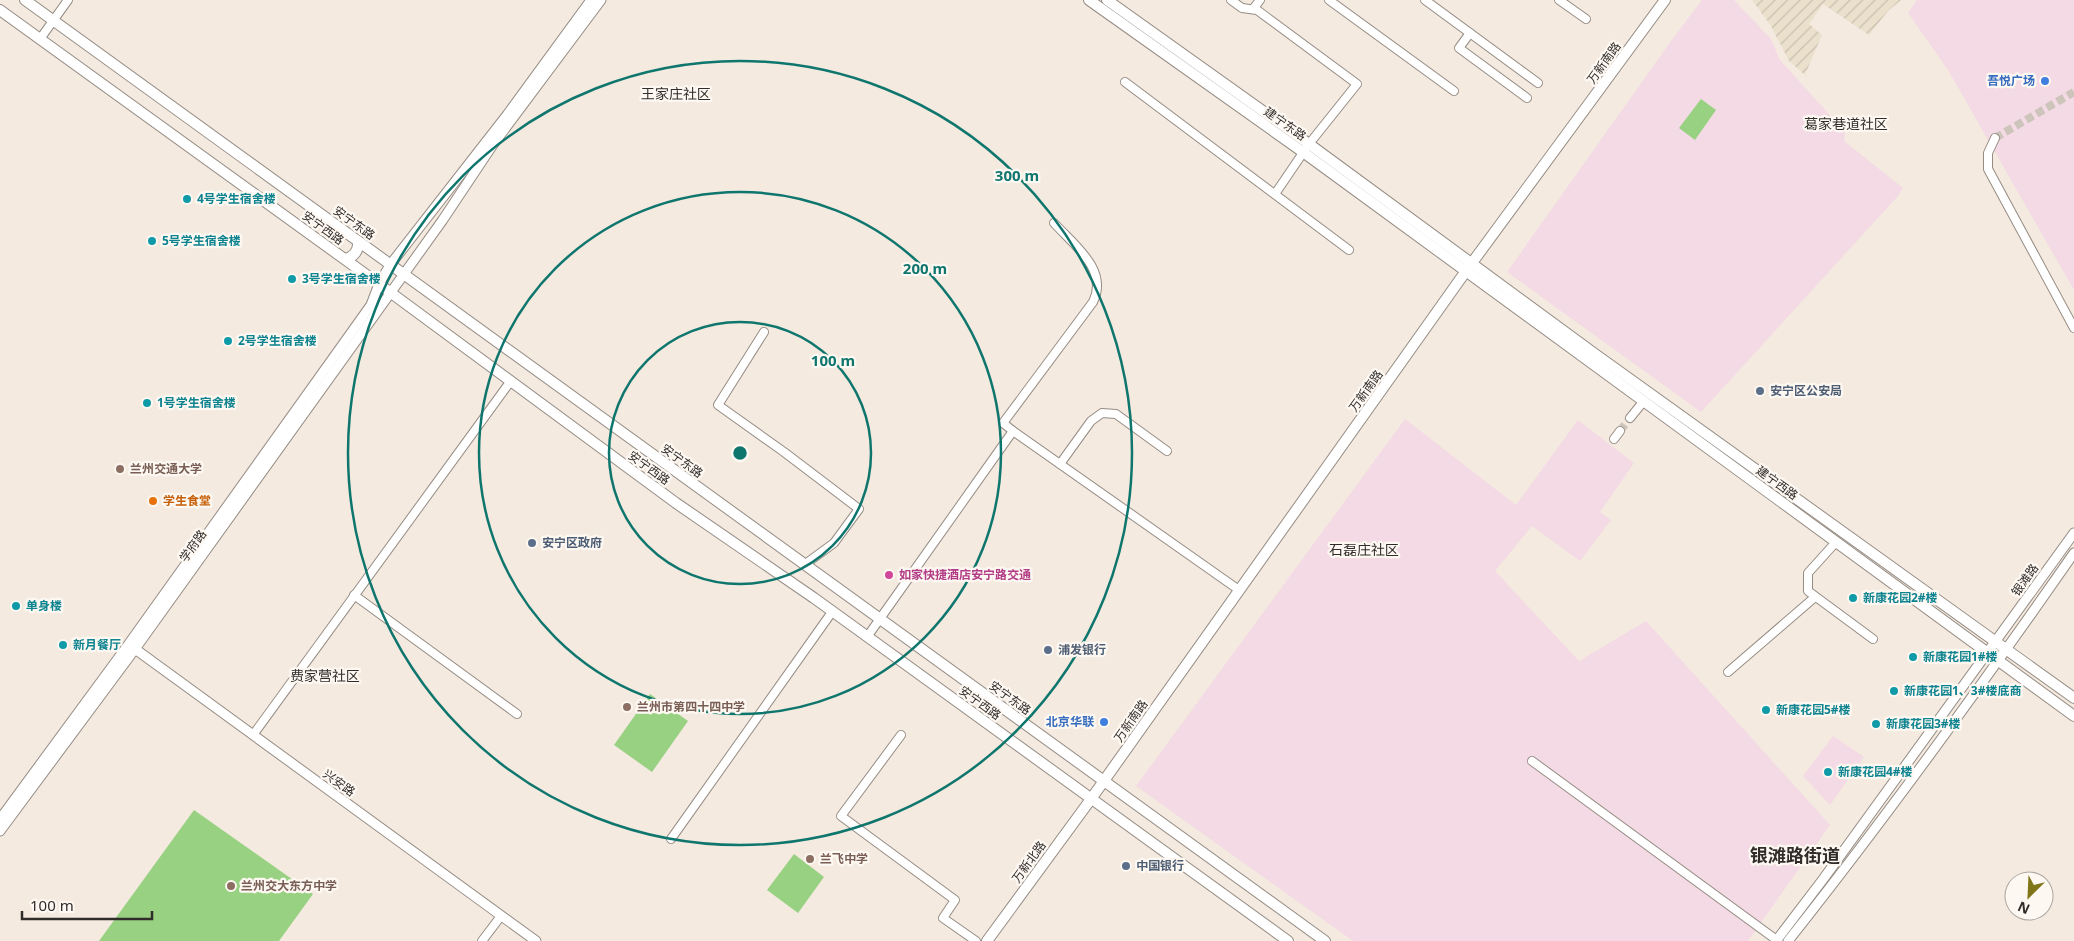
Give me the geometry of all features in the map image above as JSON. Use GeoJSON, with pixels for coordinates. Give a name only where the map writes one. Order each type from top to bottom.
{"type":"FeatureCollection","features":[{"type":"Feature","properties":{"kind":"main road","name":"安宁东路"},"geometry":{"type":"LineString","coordinates":[[25,0],[1325,941]]}},
{"type":"Feature","properties":{"kind":"main road","name":"建宁东路"},"geometry":{"type":"LineString","coordinates":[[1089,0],[1306,148]]}},
{"type":"Feature","properties":{"kind":"main road","name":"建宁东路"},"geometry":{"type":"LineString","coordinates":[[1107,0],[1469,267]]}},
{"type":"Feature","properties":{"kind":"main road","name":"万新南路"},"geometry":{"type":"LineString","coordinates":[[1091,799],[1469,267],[1666,0]]}},
{"type":"Feature","properties":{"kind":"main road","name":"安宁西路"},"geometry":{"type":"LineString","coordinates":[[0,10],[345,259],[676,503],[867,637],[1288,941]]}},
{"type":"Feature","properties":{"kind":"main road"},"geometry":{"type":"LineString","coordinates":[[345,259],[352,257],[356,252],[358,241]]}},
{"type":"Feature","properties":{"kind":"main road","name":"建宁西路"},"geometry":{"type":"LineString","coordinates":[[1469,267],[1643,402],[2074,716]]}},
{"type":"Feature","properties":{"kind":"main road","name":"建宁西路"},"geometry":{"type":"LineString","coordinates":[[1469,267],[1595,354],[2074,698]]}},
{"type":"Feature","properties":{"kind":"main road","name":"万新北路"},"geometry":{"type":"LineString","coordinates":[[987,941],[1091,799]]}},
{"type":"Feature","properties":{"kind":"street"},"geometry":{"type":"LineString","coordinates":[[40,38],[68,0]]}},
{"type":"Feature","properties":{"kind":"street","name":"学府路"},"geometry":{"type":"LineString","coordinates":[[0,831],[371,305],[379,284],[390,265],[507,115],[591,0]]}},
{"type":"Feature","properties":{"kind":"street","name":"学府路"},"geometry":{"type":"LineString","coordinates":[[0,819],[131,647],[442,221],[492,146],[601,0]]}},
{"type":"Feature","properties":{"kind":"street"},"geometry":{"type":"LineString","coordinates":[[1231,0],[1242,8],[1257,10],[1357,84],[1306,148],[1275,194]]}},
{"type":"Feature","properties":{"kind":"street"},"geometry":{"type":"LineString","coordinates":[[1253,9],[1260,0]]}},
{"type":"Feature","properties":{"kind":"street"},"geometry":{"type":"LineString","coordinates":[[1329,0],[1454,91]]}},
{"type":"Feature","properties":{"kind":"street"},"geometry":{"type":"LineString","coordinates":[[1425,0],[1538,83]]}},
{"type":"Feature","properties":{"kind":"street"},"geometry":{"type":"LineString","coordinates":[[1560,0],[1586,19]]}},
{"type":"Feature","properties":{"kind":"street"},"geometry":{"type":"LineString","coordinates":[[1470,33],[1459,48],[1527,98]]}},
{"type":"Feature","properties":{"kind":"street"},"geometry":{"type":"LineString","coordinates":[[1125,82],[1349,250]]}},
{"type":"Feature","properties":{"kind":"street"},"geometry":{"type":"LineString","coordinates":[[1995,138],[1988,153],[1988,169],[2074,328]]}},
{"type":"Feature","properties":{"kind":"street"},"geometry":{"type":"LineString","coordinates":[[1054,223],[1096,272],[1098,292],[1093,302],[1003,423],[1239,590]]}},
{"type":"Feature","properties":{"kind":"street"},"geometry":{"type":"LineString","coordinates":[[764,332],[718,405],[784,452],[859,510],[834,543],[804,565]]}},
{"type":"Feature","properties":{"kind":"street"},"geometry":{"type":"LineString","coordinates":[[253,735],[510,382]]}},
{"type":"Feature","properties":{"kind":"street"},"geometry":{"type":"LineString","coordinates":[[1630,418],[1643,402]]}},
{"type":"Feature","properties":{"kind":"street"},"geometry":{"type":"LineString","coordinates":[[1060,464],[1091,421],[1102,413],[1116,414],[1167,451]]}},
{"type":"Feature","properties":{"kind":"street"},"geometry":{"type":"LineString","coordinates":[[867,637],[1013,431]]}},
{"type":"Feature","properties":{"kind":"street"},"geometry":{"type":"LineString","coordinates":[[1614,439],[1620,431]]}},
{"type":"Feature","properties":{"kind":"street","name":"银滩路"},"geometry":{"type":"LineString","coordinates":[[1777,941],[2074,533]]}},
{"type":"Feature","properties":{"kind":"street"},"geometry":{"type":"LineString","coordinates":[[1836,542],[1808,573],[1808,591],[1873,639]]}},
{"type":"Feature","properties":{"kind":"street","name":"银滩路"},"geometry":{"type":"LineString","coordinates":[[1788,941],[1834,883],[2007,649],[2074,553]]}},
{"type":"Feature","properties":{"kind":"street"},"geometry":{"type":"LineString","coordinates":[[354,595],[517,714]]}},
{"type":"Feature","properties":{"kind":"street"},"geometry":{"type":"LineString","coordinates":[[1728,672],[1815,597]]}},
{"type":"Feature","properties":{"kind":"street"},"geometry":{"type":"LineString","coordinates":[[671,839],[832,612]]}},
{"type":"Feature","properties":{"kind":"street","name":"兴安路"},"geometry":{"type":"LineString","coordinates":[[131,647],[536,941]]}},
{"type":"Feature","properties":{"kind":"street"},"geometry":{"type":"LineString","coordinates":[[901,735],[841,816],[955,900],[944,918],[976,941]]}},
{"type":"Feature","properties":{"kind":"street"},"geometry":{"type":"LineString","coordinates":[[1532,762],[1777,941]]}},
{"type":"Feature","properties":{"kind":"street"},"geometry":{"type":"LineString","coordinates":[[482,941],[501,916]]}},
{"type":"Feature","properties":{"kind":"shaded area"},"geometry":{"type":"Polygon","coordinates":[[[1702,0],[1734,0],[1771,39],[1780,60],[1845,132],[1844,141],[1903,188],[1898,196],[1701,412],[1507,272],[1702,0]]]}},
{"type":"Feature","properties":{"kind":"shaded area"},"geometry":{"type":"Polygon","coordinates":[[[1752,0],[1901,0],[1888,11],[1869,35],[1823,4],[1809,24],[1822,35],[1805,75],[1789,61],[1771,26],[1752,0]]]}},
{"type":"Feature","properties":{"kind":"shaded area"},"geometry":{"type":"Polygon","coordinates":[[[1917,0],[2074,0],[2074,290],[1948,70],[1908,13],[1917,0]]]}},
{"type":"Feature","properties":{"kind":"shaded area"},"geometry":{"type":"Polygon","coordinates":[[[1405,419],[1516,505],[1578,420],[1634,463],[1600,512],[1611,520],[1580,561],[1532,526],[1495,571],[1579,661],[1646,621],[1830,825],[1748,941],[1353,941],[1136,786],[1405,419]]]}},
{"type":"Feature","properties":{"kind":"shaded area"},"geometry":{"type":"Polygon","coordinates":[[[1833,736],[1864,757],[1830,805],[1803,776],[1833,736]]]}},
{"type":"Feature","properties":{"kind":"green space"},"geometry":{"type":"Polygon","coordinates":[[[1701,99],[1716,110],[1695,140],[1679,128],[1701,99]]]}},
{"type":"Feature","properties":{"kind":"green space"},"geometry":{"type":"Polygon","coordinates":[[[650,694],[688,721],[652,772],[614,745],[650,694]]]}},
{"type":"Feature","properties":{"kind":"green space"},"geometry":{"type":"Polygon","coordinates":[[[194,810],[313,894],[279,941],[99,941],[194,810]]]}},
{"type":"Feature","properties":{"kind":"green space"},"geometry":{"type":"Polygon","coordinates":[[[794,854],[824,877],[798,913],[767,890],[794,854]]]}},
{"type":"Feature","properties":{"kind":"tunnel"},"geometry":{"type":"LineString","coordinates":[[1995,138],[2074,92]]}},
{"type":"Feature","properties":{"kind":"tunnel"},"geometry":{"type":"LineString","coordinates":[[1620,431],[1630,418]]}},
{"type":"Feature","properties":{"kind":"place","name":"吾悦广场"},"geometry":{"type":"Point","coordinates":[2045,81]}},
{"type":"Feature","properties":{"kind":"place","name":"4号学生宿舍楼"},"geometry":{"type":"Point","coordinates":[187,199]}},
{"type":"Feature","properties":{"kind":"place","name":"5号学生宿舍楼"},"geometry":{"type":"Point","coordinates":[152,241]}},
{"type":"Feature","properties":{"kind":"place","name":"3号学生宿舍楼"},"geometry":{"type":"Point","coordinates":[292,279]}},
{"type":"Feature","properties":{"kind":"place","name":"2号学生宿舍楼"},"geometry":{"type":"Point","coordinates":[228,341]}},
{"type":"Feature","properties":{"kind":"place","name":"安宁区公安局"},"geometry":{"type":"Point","coordinates":[1760,391]}},
{"type":"Feature","properties":{"kind":"place","name":"1号学生宿舍楼"},"geometry":{"type":"Point","coordinates":[147,403]}},
{"type":"Feature","properties":{"kind":"place","name":"兰州交通大学"},"geometry":{"type":"Point","coordinates":[120,469]}},
{"type":"Feature","properties":{"kind":"place","name":"学生食堂"},"geometry":{"type":"Point","coordinates":[153,501]}},
{"type":"Feature","properties":{"kind":"place","name":"安宁区政府"},"geometry":{"type":"Point","coordinates":[532,543]}},
{"type":"Feature","properties":{"kind":"place","name":"如家快捷酒店安宁路交通"},"geometry":{"type":"Point","coordinates":[889,575]}},
{"type":"Feature","properties":{"kind":"place","name":"新康花园2#楼"},"geometry":{"type":"Point","coordinates":[1853,598]}},
{"type":"Feature","properties":{"kind":"place","name":"单身楼"},"geometry":{"type":"Point","coordinates":[16,606]}},
{"type":"Feature","properties":{"kind":"place","name":"新月餐厅"},"geometry":{"type":"Point","coordinates":[63,645]}},
{"type":"Feature","properties":{"kind":"place","name":"浦发银行"},"geometry":{"type":"Point","coordinates":[1048,650]}},
{"type":"Feature","properties":{"kind":"place","name":"新康花园1#楼"},"geometry":{"type":"Point","coordinates":[1913,657]}},
{"type":"Feature","properties":{"kind":"place","name":"新康花园1、3#楼底商"},"geometry":{"type":"Point","coordinates":[1894,691]}},
{"type":"Feature","properties":{"kind":"place","name":"兰州市第四十四中学"},"geometry":{"type":"Point","coordinates":[627,707]}},
{"type":"Feature","properties":{"kind":"place","name":"新康花园5#楼"},"geometry":{"type":"Point","coordinates":[1766,710]}},
{"type":"Feature","properties":{"kind":"place","name":"北京华联"},"geometry":{"type":"Point","coordinates":[1104,722]}},
{"type":"Feature","properties":{"kind":"place","name":"新康花园3#楼"},"geometry":{"type":"Point","coordinates":[1876,724]}},
{"type":"Feature","properties":{"kind":"place","name":"新康花园4#楼"},"geometry":{"type":"Point","coordinates":[1828,772]}},
{"type":"Feature","properties":{"kind":"place","name":"兰飞中学"},"geometry":{"type":"Point","coordinates":[810,859]}},
{"type":"Feature","properties":{"kind":"place","name":"中国银行"},"geometry":{"type":"Point","coordinates":[1126,866]}},
{"type":"Feature","properties":{"kind":"place","name":"兰州交大东方中学"},"geometry":{"type":"Point","coordinates":[231,886]}},
{"type":"Feature","properties":{"kind":"district","name":"王家庄社区"},"geometry":{"type":"Point","coordinates":[676,94]}},
{"type":"Feature","properties":{"kind":"district","name":"葛家巷道社区"},"geometry":{"type":"Point","coordinates":[1846,124]}},
{"type":"Feature","properties":{"kind":"district","name":"石磊庄社区"},"geometry":{"type":"Point","coordinates":[1364,550]}},
{"type":"Feature","properties":{"kind":"district","name":"费家营社区"},"geometry":{"type":"Point","coordinates":[325,676]}},
{"type":"Feature","properties":{"kind":"district","name":"银滩路街道"},"geometry":{"type":"Point","coordinates":[1795,856]}}]}
